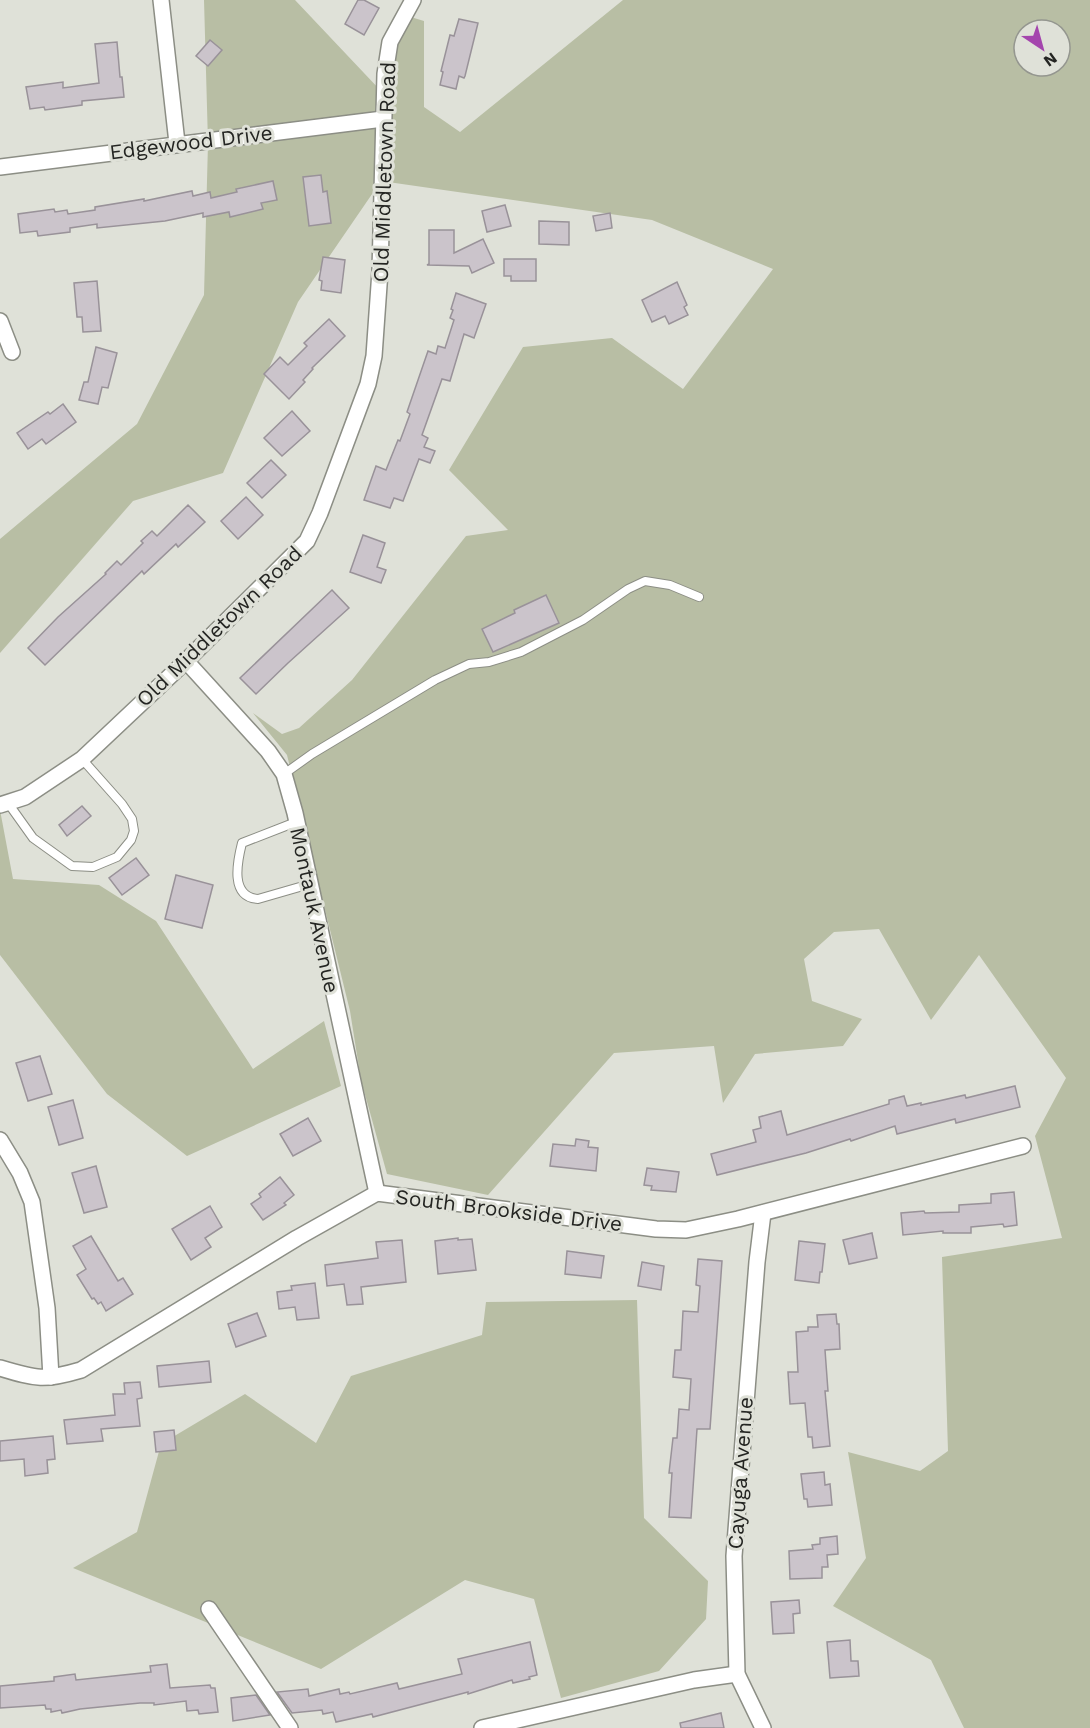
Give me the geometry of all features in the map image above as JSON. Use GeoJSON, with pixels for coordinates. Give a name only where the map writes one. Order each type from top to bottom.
{"type":"FeatureCollection","features":[{"type":"Feature","properties":{"kind":"street"},"geometry":{"type":"LineString","coordinates":[[161,0],[177,143]]}},
{"type":"Feature","properties":{"kind":"street","name":"Old Middletown Road"},"geometry":{"type":"LineString","coordinates":[[4,804],[32,793],[82,759],[186,661],[307,541],[320,513],[368,384],[374,356],[378,323],[385,74],[390,42],[413,0]]}},
{"type":"Feature","properties":{"kind":"street","name":"Edgewood Drive"},"geometry":{"type":"LineString","coordinates":[[0,167],[177,143],[383,119]]}},
{"type":"Feature","properties":{"kind":"street"},"geometry":{"type":"LineString","coordinates":[[0,321],[12,352]]}},
{"type":"Feature","properties":{"kind":"street","name":"Montauk Avenue"},"geometry":{"type":"LineString","coordinates":[[186,661],[268,751],[284,774],[377,1193]]}},
{"type":"Feature","properties":{"kind":"street"},"geometry":{"type":"LineString","coordinates":[[0,1140],[20,1173],[32,1202],[47,1308],[51,1377]]}},
{"type":"Feature","properties":{"kind":"street","name":"South Brookside Drive"},"geometry":{"type":"LineString","coordinates":[[0,1368],[35,1379],[81,1370],[297,1238],[377,1193],[656,1229],[686,1230],[763,1213],[1023,1146]]}},
{"type":"Feature","properties":{"kind":"street","name":"Cayuga Avenue"},"geometry":{"type":"LineString","coordinates":[[763,1213],[755,1286],[734,1556],[737,1674],[763,1728]]}},
{"type":"Feature","properties":{"kind":"street"},"geometry":{"type":"LineString","coordinates":[[208,1610],[290,1728]]}},
{"type":"Feature","properties":{"kind":"street"},"geometry":{"type":"LineString","coordinates":[[482,1728],[694,1680],[737,1674]]}},
{"type":"Feature","properties":{"kind":"lane"},"geometry":{"type":"LineString","coordinates":[[284,774],[435,680],[469,664],[489,662],[521,652],[583,620],[628,589],[645,581],[670,585],[699,597]]}},
{"type":"Feature","properties":{"kind":"lane"},"geometry":{"type":"LineString","coordinates":[[4,804],[33,838],[72,866],[93,867],[117,857],[131,840],[134,831],[132,819],[123,804],[82,759]]}},
{"type":"Feature","properties":{"kind":"lane"},"geometry":{"type":"LineString","coordinates":[[296,822],[242,843],[237,876],[241,891],[250,898],[258,899],[310,884]]}},
{"type":"Feature","properties":{"kind":"green space"},"geometry":{"type":"Polygon","coordinates":[[[204,0],[295,0],[381,91],[404,15],[424,21],[424,107],[460,132],[623,0],[1090,0],[1090,1728],[964,1728],[931,1660],[833,1606],[866,1558],[848,1452],[920,1471],[948,1451],[942,1257],[1062,1238],[1035,1136],[1066,1078],[979,955],[931,1020],[879,929],[834,932],[804,959],[812,1001],[862,1019],[843,1046],[755,1054],[723,1103],[714,1046],[614,1053],[488,1195],[387,1174],[361,1080],[350,1011],[287,755],[253,713],[282,734],[299,728],[352,680],[466,536],[508,530],[449,470],[523,347],[612,338],[683,389],[773,269],[652,220],[381,181],[298,302],[223,473],[133,501],[0,653],[0,539],[137,424],[204,295],[208,143],[204,0]]]}},
{"type":"Feature","properties":{"kind":"green space"},"geometry":{"type":"Polygon","coordinates":[[[0,810],[13,879],[99,885],[156,921],[253,1069],[324,1021],[341,1086],[187,1156],[107,1094],[0,955],[0,810]]]}},
{"type":"Feature","properties":{"kind":"green space"},"geometry":{"type":"Polygon","coordinates":[[[637,1300],[644,1518],[708,1581],[706,1619],[659,1671],[561,1698],[534,1599],[465,1580],[321,1669],[73,1568],[137,1532],[161,1444],[245,1394],[316,1443],[351,1376],[482,1335],[486,1302],[637,1300]]]}},
{"type":"Feature","properties":{"kind":"building"},"geometry":{"type":"Polygon","coordinates":[[[358,0],[364,0],[379,8],[364,35],[345,24],[358,0]]]}},
{"type":"Feature","properties":{"kind":"building"},"geometry":{"type":"Polygon","coordinates":[[[459,19],[478,23],[465,76],[464,78],[459,76],[456,89],[440,85],[450,35],[454,36],[459,19]]]}},
{"type":"Feature","properties":{"kind":"building"},"geometry":{"type":"Polygon","coordinates":[[[210,40],[222,50],[208,66],[196,56],[210,40]]]}},
{"type":"Feature","properties":{"kind":"building"},"geometry":{"type":"Polygon","coordinates":[[[117,42],[124,97],[82,101],[82,105],[45,110],[44,107],[30,109],[26,87],[63,82],[63,88],[99,83],[95,44],[117,42]]]}},
{"type":"Feature","properties":{"kind":"building"},"geometry":{"type":"Polygon","coordinates":[[[321,175],[323,192],[327,191],[331,223],[309,226],[303,177],[321,175]]]}},
{"type":"Feature","properties":{"kind":"building"},"geometry":{"type":"Polygon","coordinates":[[[273,181],[277,200],[261,203],[263,209],[230,217],[229,212],[203,217],[203,213],[165,221],[97,228],[97,224],[70,228],[70,232],[38,236],[37,231],[20,233],[18,214],[54,209],[55,212],[67,210],[68,214],[95,210],[95,207],[144,199],[144,201],[192,191],[193,196],[210,192],[211,198],[237,192],[236,189],[273,181]]]}},
{"type":"Feature","properties":{"kind":"building"},"geometry":{"type":"Polygon","coordinates":[[[505,205],[511,226],[487,232],[482,211],[505,205]]]}},
{"type":"Feature","properties":{"kind":"building"},"geometry":{"type":"Polygon","coordinates":[[[610,213],[612,228],[596,231],[593,216],[610,213]]]}},
{"type":"Feature","properties":{"kind":"building"},"geometry":{"type":"Polygon","coordinates":[[[539,221],[569,222],[569,245],[539,244],[539,221]]]}},
{"type":"Feature","properties":{"kind":"building"},"geometry":{"type":"Polygon","coordinates":[[[429,230],[454,230],[454,253],[483,239],[494,263],[472,273],[469,266],[427,265],[429,264],[429,230]]]}},
{"type":"Feature","properties":{"kind":"building"},"geometry":{"type":"Polygon","coordinates":[[[323,257],[345,260],[341,293],[321,290],[322,281],[319,280],[323,257]]]}},
{"type":"Feature","properties":{"kind":"building"},"geometry":{"type":"Polygon","coordinates":[[[504,259],[536,259],[536,281],[511,281],[511,276],[504,276],[504,259]]]}},
{"type":"Feature","properties":{"kind":"building"},"geometry":{"type":"Polygon","coordinates":[[[97,281],[101,331],[83,332],[82,317],[77,317],[74,283],[97,281]]]}},
{"type":"Feature","properties":{"kind":"building"},"geometry":{"type":"Polygon","coordinates":[[[677,282],[687,305],[684,307],[688,315],[669,324],[665,316],[652,322],[642,300],[677,282]]]}},
{"type":"Feature","properties":{"kind":"building"},"geometry":{"type":"Polygon","coordinates":[[[456,293],[486,304],[474,338],[464,334],[450,381],[442,379],[422,435],[428,438],[424,447],[435,451],[430,463],[419,459],[403,501],[394,498],[390,508],[364,500],[376,466],[386,470],[398,440],[400,441],[410,414],[407,412],[428,351],[436,354],[438,346],[445,348],[454,320],[450,318],[456,293]]]}},
{"type":"Feature","properties":{"kind":"building"},"geometry":{"type":"Polygon","coordinates":[[[329,319],[345,336],[312,368],[303,380],[305,382],[289,399],[264,374],[280,357],[288,365],[307,346],[304,343],[329,319]]]}},
{"type":"Feature","properties":{"kind":"building"},"geometry":{"type":"Polygon","coordinates":[[[96,347],[117,353],[108,388],[102,387],[98,404],[79,400],[84,382],[88,382],[96,347]]]}},
{"type":"Feature","properties":{"kind":"building"},"geometry":{"type":"Polygon","coordinates":[[[63,404],[76,422],[46,444],[42,439],[28,449],[17,433],[63,404]]]}},
{"type":"Feature","properties":{"kind":"building"},"geometry":{"type":"Polygon","coordinates":[[[292,411],[310,431],[282,456],[264,438],[292,411]]]}},
{"type":"Feature","properties":{"kind":"building"},"geometry":{"type":"Polygon","coordinates":[[[271,460],[286,475],[262,498],[247,483],[271,460]]]}},
{"type":"Feature","properties":{"kind":"building"},"geometry":{"type":"Polygon","coordinates":[[[246,497],[263,515],[238,539],[221,521],[246,497]]]}},
{"type":"Feature","properties":{"kind":"building"},"geometry":{"type":"Polygon","coordinates":[[[188,505],[205,522],[178,547],[176,544],[144,574],[142,571],[45,665],[28,648],[117,561],[121,565],[152,531],[157,536],[188,505]]]}},
{"type":"Feature","properties":{"kind":"building"},"geometry":{"type":"Polygon","coordinates":[[[363,535],[385,543],[377,567],[386,570],[381,583],[350,572],[363,535]]]}},
{"type":"Feature","properties":{"kind":"building"},"geometry":{"type":"Polygon","coordinates":[[[332,590],[349,608],[256,694],[240,678],[332,590]]]}},
{"type":"Feature","properties":{"kind":"building"},"geometry":{"type":"Polygon","coordinates":[[[546,595],[559,623],[493,652],[482,629],[546,595]]]}},
{"type":"Feature","properties":{"kind":"building"},"geometry":{"type":"Polygon","coordinates":[[[82,806],[91,816],[67,836],[59,825],[82,806]]]}},
{"type":"Feature","properties":{"kind":"building"},"geometry":{"type":"Polygon","coordinates":[[[136,858],[149,875],[122,895],[109,878],[136,858]]]}},
{"type":"Feature","properties":{"kind":"building"},"geometry":{"type":"Polygon","coordinates":[[[176,875],[213,885],[202,928],[165,919],[176,875]]]}},
{"type":"Feature","properties":{"kind":"building"},"geometry":{"type":"Polygon","coordinates":[[[40,1056],[52,1094],[28,1101],[16,1063],[40,1056]]]}},
{"type":"Feature","properties":{"kind":"building"},"geometry":{"type":"Polygon","coordinates":[[[1015,1086],[1020,1107],[956,1123],[955,1119],[897,1134],[895,1126],[851,1141],[850,1139],[806,1153],[717,1175],[711,1154],[756,1142],[753,1130],[761,1128],[759,1117],[781,1111],[787,1135],[889,1104],[889,1100],[904,1096],[907,1106],[921,1103],[921,1105],[965,1095],[966,1098],[1015,1086]]]}},
{"type":"Feature","properties":{"kind":"building"},"geometry":{"type":"Polygon","coordinates":[[[73,1100],[83,1138],[59,1145],[48,1107],[73,1100]]]}},
{"type":"Feature","properties":{"kind":"building"},"geometry":{"type":"Polygon","coordinates":[[[308,1118],[321,1141],[293,1156],[280,1134],[308,1118]]]}},
{"type":"Feature","properties":{"kind":"building"},"geometry":{"type":"Polygon","coordinates":[[[576,1139],[589,1141],[588,1147],[598,1148],[596,1171],[550,1166],[553,1144],[575,1146],[576,1139]]]}},
{"type":"Feature","properties":{"kind":"building"},"geometry":{"type":"Polygon","coordinates":[[[96,1166],[107,1207],[84,1213],[72,1173],[96,1166]]]}},
{"type":"Feature","properties":{"kind":"building"},"geometry":{"type":"Polygon","coordinates":[[[647,1168],[679,1172],[676,1192],[651,1190],[652,1186],[644,1185],[647,1168]]]}},
{"type":"Feature","properties":{"kind":"building"},"geometry":{"type":"Polygon","coordinates":[[[280,1177],[294,1195],[284,1203],[286,1205],[263,1220],[251,1204],[261,1197],[259,1194],[280,1177]]]}},
{"type":"Feature","properties":{"kind":"building"},"geometry":{"type":"Polygon","coordinates":[[[1014,1192],[1017,1225],[971,1227],[971,1233],[943,1233],[943,1231],[903,1235],[901,1213],[959,1212],[959,1205],[991,1203],[991,1194],[1014,1192]]]}},
{"type":"Feature","properties":{"kind":"building"},"geometry":{"type":"Polygon","coordinates":[[[210,1206],[222,1227],[205,1238],[211,1247],[191,1260],[172,1229],[210,1206]]]}},
{"type":"Feature","properties":{"kind":"building"},"geometry":{"type":"Polygon","coordinates":[[[872,1233],[877,1258],[849,1264],[843,1240],[872,1233]]]}},
{"type":"Feature","properties":{"kind":"building"},"geometry":{"type":"Polygon","coordinates":[[[91,1236],[118,1281],[123,1278],[133,1294],[106,1311],[101,1302],[98,1304],[94,1298],[92,1299],[77,1275],[86,1269],[73,1246],[91,1236]]]}},
{"type":"Feature","properties":{"kind":"building"},"geometry":{"type":"Polygon","coordinates":[[[458,1238],[458,1240],[472,1239],[476,1270],[438,1274],[435,1241],[458,1238]]]}},
{"type":"Feature","properties":{"kind":"building"},"geometry":{"type":"Polygon","coordinates":[[[402,1240],[406,1282],[361,1287],[363,1304],[347,1305],[344,1284],[327,1286],[325,1265],[378,1258],[376,1242],[402,1240]]]}},
{"type":"Feature","properties":{"kind":"building"},"geometry":{"type":"Polygon","coordinates":[[[799,1241],[825,1244],[819,1283],[795,1280],[799,1241]]]}},
{"type":"Feature","properties":{"kind":"building"},"geometry":{"type":"Polygon","coordinates":[[[567,1251],[604,1256],[601,1278],[565,1274],[567,1251]]]}},
{"type":"Feature","properties":{"kind":"building"},"geometry":{"type":"Polygon","coordinates":[[[698,1259],[722,1261],[710,1429],[697,1429],[691,1518],[669,1517],[672,1473],[669,1473],[673,1438],[677,1438],[679,1409],[689,1410],[691,1379],[673,1377],[675,1350],[681,1350],[683,1311],[698,1312],[700,1286],[696,1285],[698,1259]]]}},
{"type":"Feature","properties":{"kind":"building"},"geometry":{"type":"Polygon","coordinates":[[[642,1262],[664,1266],[661,1290],[638,1286],[642,1262]]]}},
{"type":"Feature","properties":{"kind":"building"},"geometry":{"type":"Polygon","coordinates":[[[315,1283],[319,1318],[297,1320],[295,1307],[279,1309],[277,1292],[292,1290],[291,1286],[315,1283]]]}},
{"type":"Feature","properties":{"kind":"building"},"geometry":{"type":"Polygon","coordinates":[[[257,1313],[266,1336],[236,1347],[228,1324],[257,1313]]]}},
{"type":"Feature","properties":{"kind":"building"},"geometry":{"type":"Polygon","coordinates":[[[836,1314],[837,1324],[839,1324],[840,1349],[825,1350],[828,1391],[825,1391],[830,1446],[813,1448],[812,1437],[808,1437],[805,1403],[790,1404],[788,1372],[798,1372],[796,1332],[808,1331],[808,1327],[818,1327],[817,1315],[836,1314]]]}},
{"type":"Feature","properties":{"kind":"building"},"geometry":{"type":"Polygon","coordinates":[[[209,1361],[211,1382],[159,1387],[157,1366],[209,1361]]]}},
{"type":"Feature","properties":{"kind":"building"},"geometry":{"type":"Polygon","coordinates":[[[140,1382],[142,1398],[137,1399],[140,1426],[101,1429],[103,1441],[67,1444],[64,1420],[115,1415],[113,1394],[125,1394],[124,1383],[140,1382]]]}},
{"type":"Feature","properties":{"kind":"building"},"geometry":{"type":"Polygon","coordinates":[[[174,1430],[176,1450],[156,1452],[154,1432],[174,1430]]]}},
{"type":"Feature","properties":{"kind":"building"},"geometry":{"type":"Polygon","coordinates":[[[53,1436],[55,1459],[47,1460],[48,1473],[25,1476],[24,1459],[0,1461],[0,1441],[53,1436]]]}},
{"type":"Feature","properties":{"kind":"building"},"geometry":{"type":"Polygon","coordinates":[[[824,1472],[825,1485],[830,1484],[832,1505],[808,1507],[807,1499],[804,1499],[801,1474],[824,1472]]]}},
{"type":"Feature","properties":{"kind":"building"},"geometry":{"type":"Polygon","coordinates":[[[837,1536],[838,1554],[827,1555],[828,1567],[822,1567],[822,1578],[790,1579],[789,1551],[813,1549],[812,1545],[820,1544],[820,1538],[837,1536]]]}},
{"type":"Feature","properties":{"kind":"building"},"geometry":{"type":"Polygon","coordinates":[[[799,1600],[800,1613],[793,1614],[794,1633],[773,1634],[771,1602],[799,1600]]]}},
{"type":"Feature","properties":{"kind":"building"},"geometry":{"type":"Polygon","coordinates":[[[850,1640],[851,1661],[858,1661],[859,1676],[830,1678],[827,1642],[850,1640]]]}},
{"type":"Feature","properties":{"kind":"building"},"geometry":{"type":"Polygon","coordinates":[[[530,1642],[537,1675],[529,1677],[530,1679],[513,1683],[512,1680],[468,1694],[468,1692],[373,1717],[372,1714],[336,1722],[333,1712],[323,1714],[322,1710],[292,1713],[277,1692],[308,1689],[309,1696],[339,1689],[340,1694],[349,1692],[350,1694],[397,1683],[399,1689],[462,1674],[458,1659],[530,1642]]]}},
{"type":"Feature","properties":{"kind":"building"},"geometry":{"type":"Polygon","coordinates":[[[167,1664],[170,1688],[210,1685],[211,1688],[215,1688],[218,1712],[199,1714],[198,1710],[187,1711],[186,1701],[154,1705],[154,1703],[140,1703],[62,1713],[61,1710],[51,1712],[51,1709],[46,1709],[45,1705],[0,1708],[0,1686],[54,1681],[54,1677],[75,1674],[76,1680],[151,1672],[150,1666],[167,1664]]]}},
{"type":"Feature","properties":{"kind":"building"},"geometry":{"type":"Polygon","coordinates":[[[256,1695],[270,1715],[233,1721],[231,1698],[256,1695]]]}},
{"type":"Feature","properties":{"kind":"building"},"geometry":{"type":"Polygon","coordinates":[[[721,1713],[724,1728],[681,1728],[680,1723],[721,1713]]]}}]}
